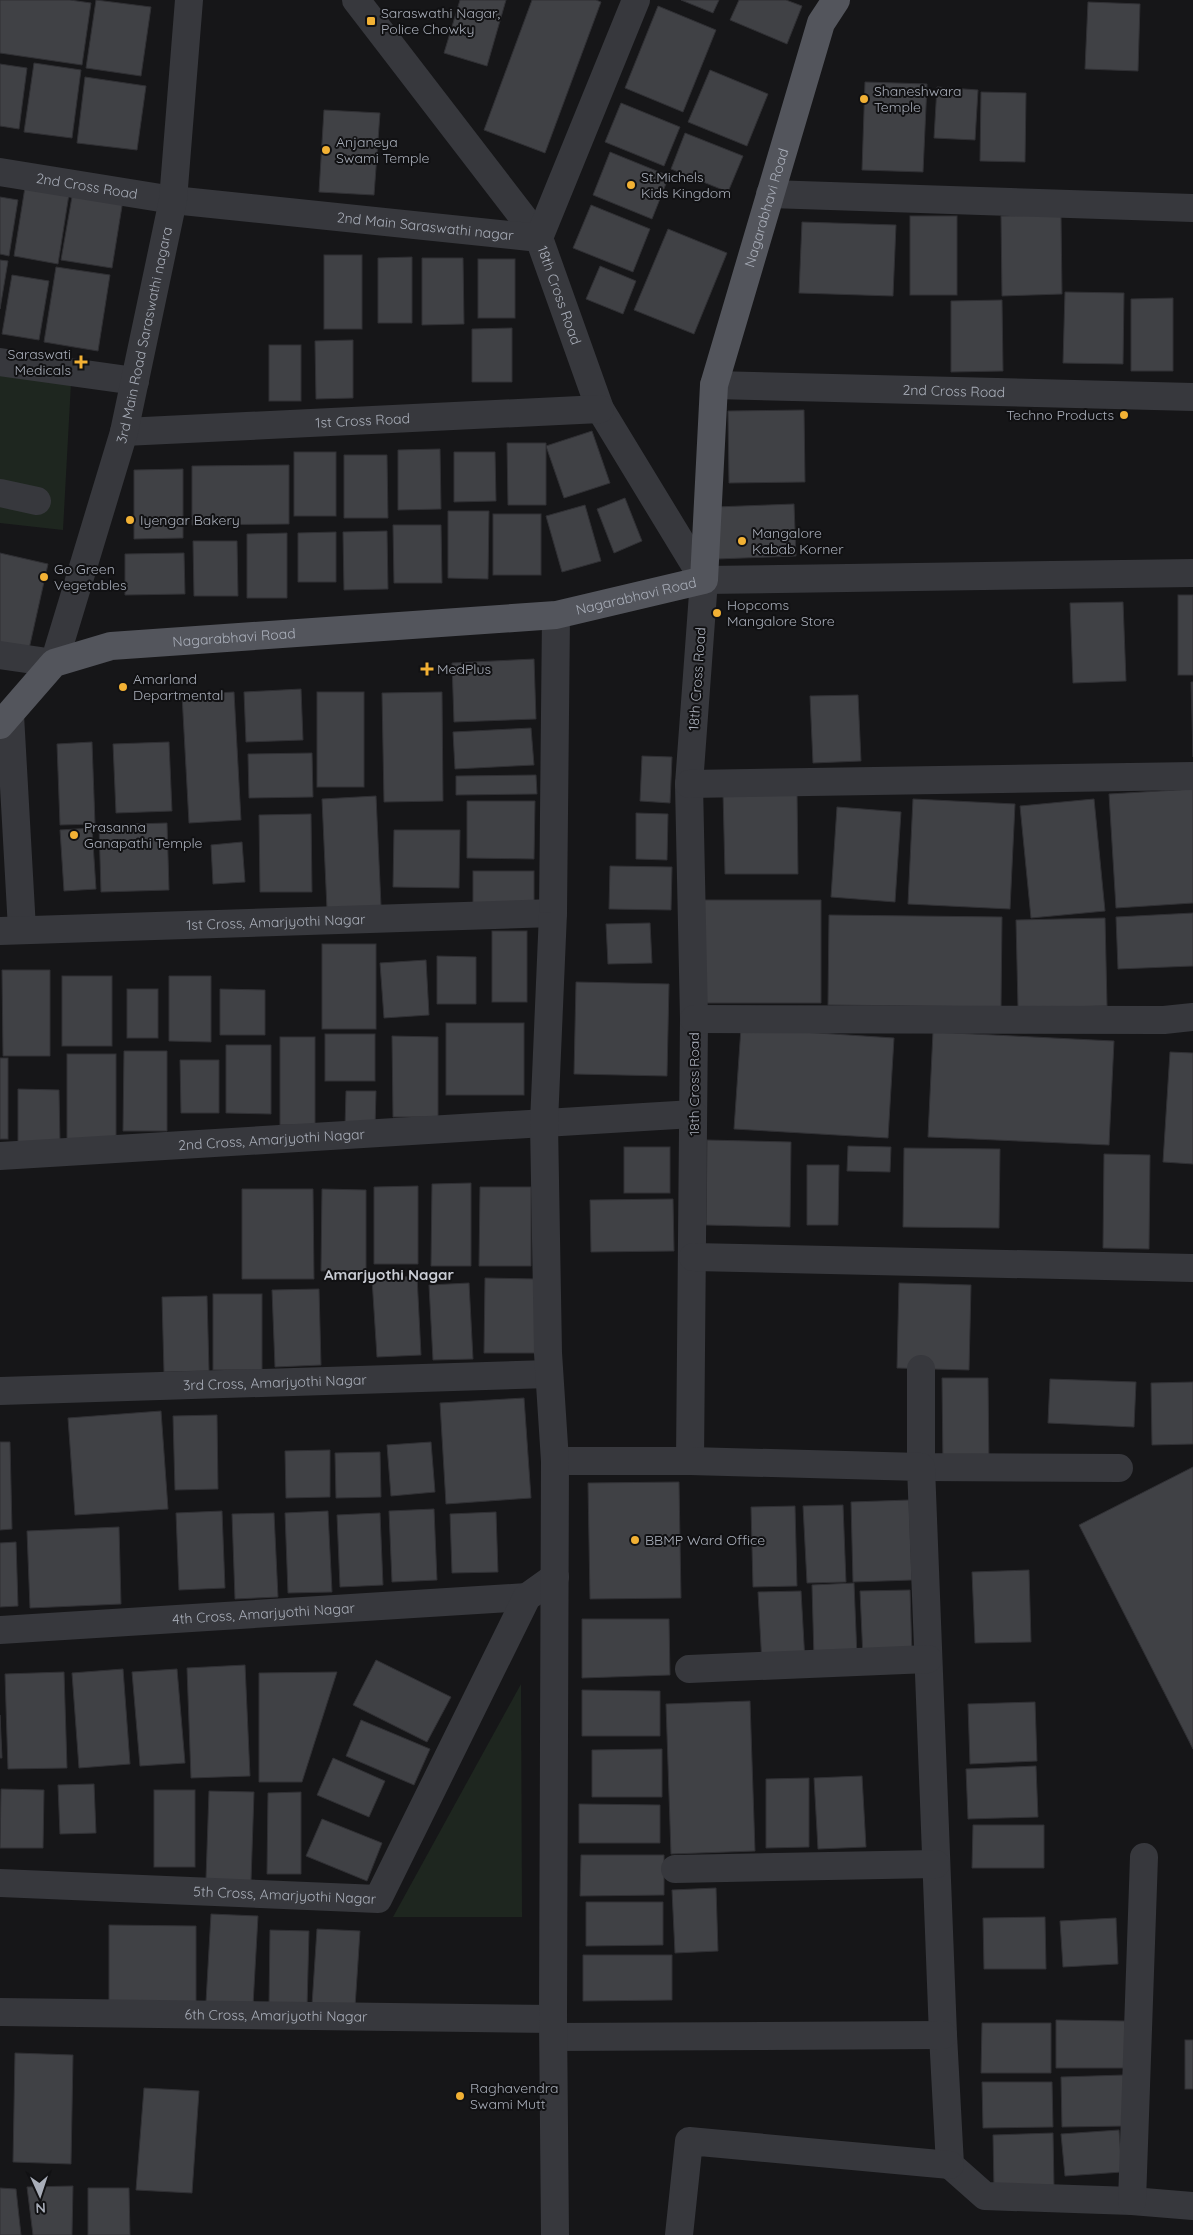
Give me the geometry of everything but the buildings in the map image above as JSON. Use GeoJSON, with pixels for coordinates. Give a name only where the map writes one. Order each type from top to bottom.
{"type":"FeatureCollection","features":[{"type":"Feature","properties":{"kind":"main road","name":"Nagarabhavi Road"},"geometry":{"type":"LineString","coordinates":[[54,663],[111,646],[556,616],[704,580],[714,385],[821,23],[836,0]]}},
{"type":"Feature","properties":{"kind":"main road"},"geometry":{"type":"LineString","coordinates":[[5,720],[54,663]]}},
{"type":"Feature","properties":{"kind":"street","name":"3rd Main Road Saraswathi nagara"},"geometry":{"type":"LineString","coordinates":[[54,663],[124,432],[173,200],[187,0]]}},
{"type":"Feature","properties":{"kind":"street","name":"18th Cross Road"},"geometry":{"type":"LineString","coordinates":[[356,0],[539,238],[600,408],[704,580],[689,784],[694,1019],[690,1461]]}},
{"type":"Feature","properties":{"kind":"street"},"geometry":{"type":"LineString","coordinates":[[539,238],[636,0]]}},
{"type":"Feature","properties":{"kind":"street","name":"2nd Cross Road"},"geometry":{"type":"LineString","coordinates":[[0,172],[173,200]]}},
{"type":"Feature","properties":{"kind":"street"},"geometry":{"type":"LineString","coordinates":[[770,194],[1193,208]]}},
{"type":"Feature","properties":{"kind":"street","name":"2nd Main Saraswathi nagar"},"geometry":{"type":"LineString","coordinates":[[173,200],[539,238]]}},
{"type":"Feature","properties":{"kind":"street"},"geometry":{"type":"LineString","coordinates":[[0,362],[135,381]]}},
{"type":"Feature","properties":{"kind":"street","name":"2nd Cross Road"},"geometry":{"type":"LineString","coordinates":[[714,385],[1193,396]]}},
{"type":"Feature","properties":{"kind":"street","name":"1st Cross Road"},"geometry":{"type":"LineString","coordinates":[[124,432],[600,408]]}},
{"type":"Feature","properties":{"kind":"street"},"geometry":{"type":"LineString","coordinates":[[0,494],[37,500]]}},
{"type":"Feature","properties":{"kind":"street"},"geometry":{"type":"LineString","coordinates":[[704,580],[1193,573]]}},
{"type":"Feature","properties":{"kind":"street"},"geometry":{"type":"LineString","coordinates":[[555,2235],[555,1462],[549,1374],[544,1123],[553,913],[556,616]]}},
{"type":"Feature","properties":{"kind":"street"},"geometry":{"type":"LineString","coordinates":[[0,655],[54,663]]}},
{"type":"Feature","properties":{"kind":"street"},"geometry":{"type":"LineString","coordinates":[[5,720],[11,930]]}},
{"type":"Feature","properties":{"kind":"street"},"geometry":{"type":"LineString","coordinates":[[689,784],[1193,776]]}},
{"type":"Feature","properties":{"kind":"street","name":"1st Cross, Amarjyothi Nagar"},"geometry":{"type":"LineString","coordinates":[[11,930],[553,913]]}},
{"type":"Feature","properties":{"kind":"street"},"geometry":{"type":"LineString","coordinates":[[694,1019],[1164,1020],[1193,1017]]}},
{"type":"Feature","properties":{"kind":"street","name":"2nd Cross, Amarjyothi Nagar"},"geometry":{"type":"LineString","coordinates":[[0,1156],[693,1114]]}},
{"type":"Feature","properties":{"kind":"street"},"geometry":{"type":"LineString","coordinates":[[693,1257],[1193,1268]]}},
{"type":"Feature","properties":{"kind":"street"},"geometry":{"type":"LineString","coordinates":[[921,1369],[921,1467],[943,2035],[950,2165]]}},
{"type":"Feature","properties":{"kind":"street","name":"3rd Cross, Amarjyothi Nagar"},"geometry":{"type":"LineString","coordinates":[[0,1391],[549,1374]]}},
{"type":"Feature","properties":{"kind":"street"},"geometry":{"type":"LineString","coordinates":[[555,1462],[690,1461],[921,1467],[1119,1468]]}},
{"type":"Feature","properties":{"kind":"street","name":"5th Cross, Amarjyothi Nagar"},"geometry":{"type":"LineString","coordinates":[[0,1883],[378,1899],[527,1597],[555,1577]]}},
{"type":"Feature","properties":{"kind":"street","name":"4th Cross, Amarjyothi Nagar"},"geometry":{"type":"LineString","coordinates":[[0,1630],[527,1597]]}},
{"type":"Feature","properties":{"kind":"street"},"geometry":{"type":"LineString","coordinates":[[689,1669],[928,1659]]}},
{"type":"Feature","properties":{"kind":"street"},"geometry":{"type":"LineString","coordinates":[[1132,2201],[1144,1857]]}},
{"type":"Feature","properties":{"kind":"street"},"geometry":{"type":"LineString","coordinates":[[675,1869],[936,1864]]}},
{"type":"Feature","properties":{"kind":"street","name":"6th Cross, Amarjyothi Nagar"},"geometry":{"type":"LineString","coordinates":[[0,2012],[554,2028],[943,2035]]}},
{"type":"Feature","properties":{"kind":"street"},"geometry":{"type":"LineString","coordinates":[[679,2235],[689,2141],[950,2165],[985,2196],[1132,2201],[1193,2206]]}},
{"type":"Feature","properties":{"kind":"shaded area"},"geometry":{"type":"Polygon","coordinates":[[[0,372],[71,383],[63,530],[0,523],[0,372]]]}},
{"type":"Feature","properties":{"kind":"shaded area"},"geometry":{"type":"Polygon","coordinates":[[[521,1684],[522,1917],[393,1917],[521,1684]]]}},
{"type":"Feature","properties":{"kind":"place","name":"Saraswathi Nagar, Police Chowky"},"geometry":{"type":"Point","coordinates":[371,21]}},
{"type":"Feature","properties":{"kind":"place","name":"Shaneshwara Temple"},"geometry":{"type":"Point","coordinates":[864,99]}},
{"type":"Feature","properties":{"kind":"place","name":"Anjaneya Swami Temple"},"geometry":{"type":"Point","coordinates":[326,150]}},
{"type":"Feature","properties":{"kind":"place","name":"St.Michels Kids Kingdom"},"geometry":{"type":"Point","coordinates":[631,185]}},
{"type":"Feature","properties":{"kind":"place","name":"Saraswati Medicals"},"geometry":{"type":"Point","coordinates":[81,362]}},
{"type":"Feature","properties":{"kind":"place","name":"Techno Products"},"geometry":{"type":"Point","coordinates":[1124,415]}},
{"type":"Feature","properties":{"kind":"place","name":"Iyengar Bakery"},"geometry":{"type":"Point","coordinates":[130,520]}},
{"type":"Feature","properties":{"kind":"place","name":"Mangalore Kabab Korner"},"geometry":{"type":"Point","coordinates":[742,541]}},
{"type":"Feature","properties":{"kind":"place","name":"Go Green Vegetables"},"geometry":{"type":"Point","coordinates":[44,577]}},
{"type":"Feature","properties":{"kind":"place","name":"Hopcoms Mangalore Store"},"geometry":{"type":"Point","coordinates":[717,613]}},
{"type":"Feature","properties":{"kind":"place","name":"MedPlus"},"geometry":{"type":"Point","coordinates":[427,669]}},
{"type":"Feature","properties":{"kind":"place","name":"Amarland Departmental"},"geometry":{"type":"Point","coordinates":[123,687]}},
{"type":"Feature","properties":{"kind":"place","name":"Prasanna Ganapathi Temple"},"geometry":{"type":"Point","coordinates":[74,835]}},
{"type":"Feature","properties":{"kind":"place","name":"BBMP Ward Office"},"geometry":{"type":"Point","coordinates":[635,1540]}},
{"type":"Feature","properties":{"kind":"place","name":"Raghavendra Swami Mutt"},"geometry":{"type":"Point","coordinates":[460,2096]}},
{"type":"Feature","properties":{"kind":"district","name":"Amarjyothi Nagar"},"geometry":{"type":"Point","coordinates":[389,1274]}}]}
